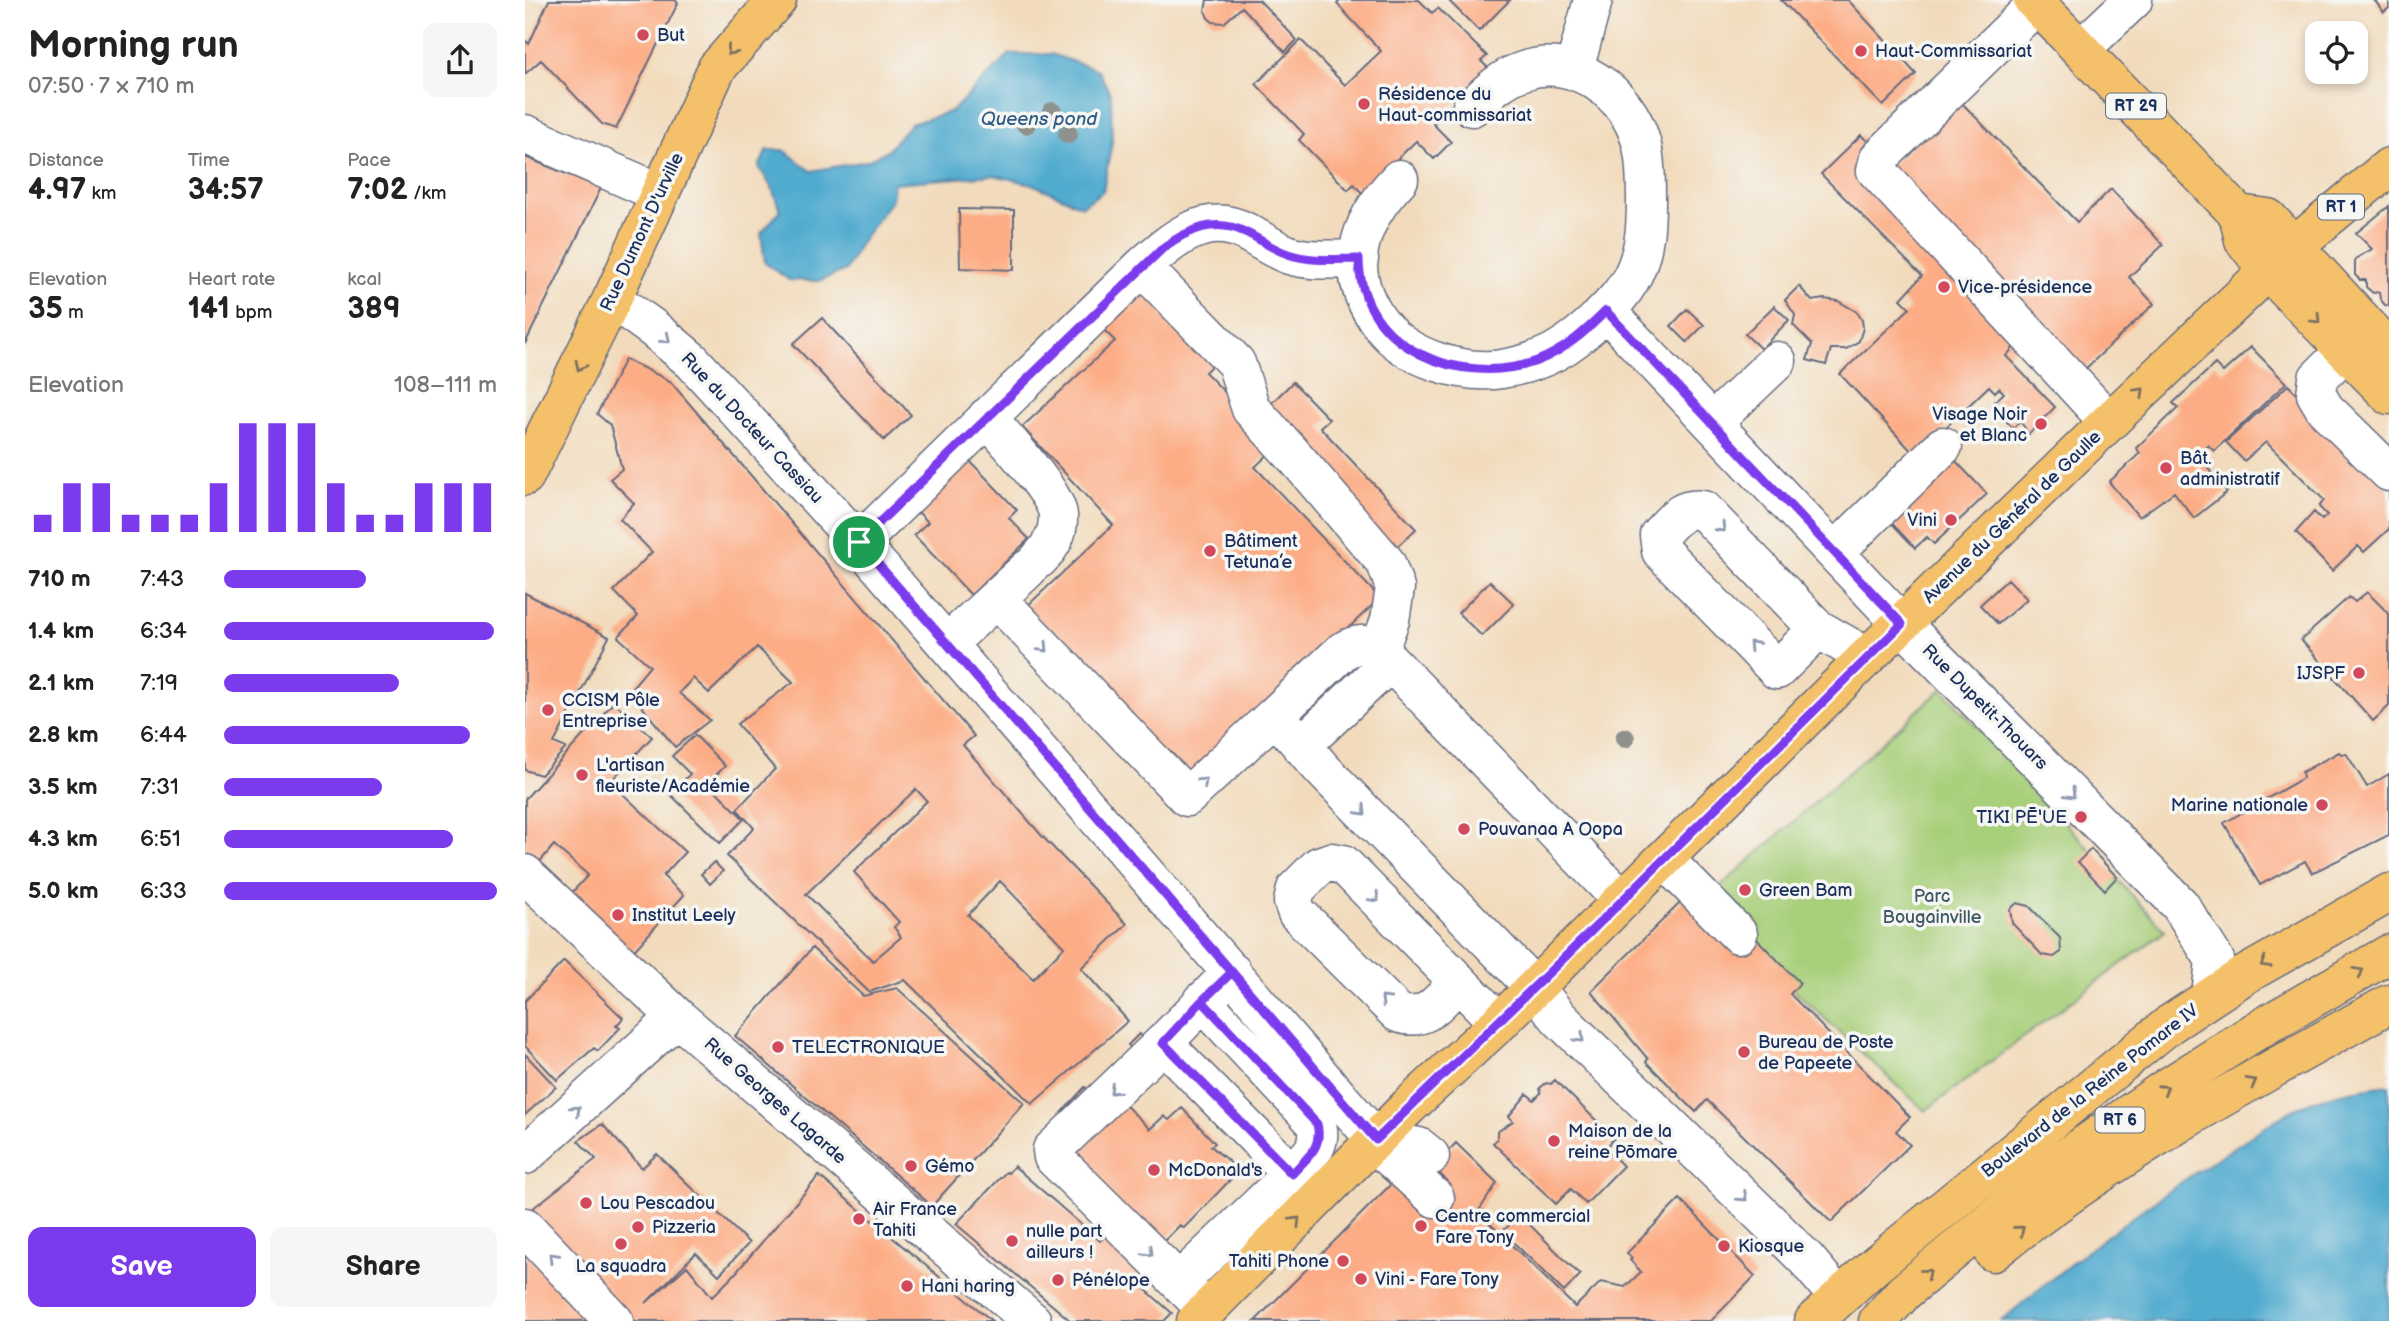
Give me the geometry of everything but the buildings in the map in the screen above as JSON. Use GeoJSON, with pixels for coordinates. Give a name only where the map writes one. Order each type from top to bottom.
{"type":"FeatureCollection","features":[{"type":"Feature","properties":{"kind":"main road","name":"RT 29"},"geometry":{"type":"LineString","coordinates":[[2035,2],[2238,214],[2268,218],[2281,259],[2346,349],[2389,395]]}},
{"type":"Feature","properties":{"kind":"main road","name":"Rue Dumont D'urville"},"geometry":{"type":"LineString","coordinates":[[525,476],[612,299],[717,68],[760,7]]}},
{"type":"Feature","properties":{"kind":"main road","name":"RT 1"},"geometry":{"type":"LineString","coordinates":[[2281,259],[2389,167]]}},
{"type":"Feature","properties":{"kind":"main road","name":"RT 29"},"geometry":{"type":"LineString","coordinates":[[2281,259],[2388,345]]}},
{"type":"Feature","properties":{"kind":"main road","name":"Avenue du Général de Gaulle"},"geometry":{"type":"LineString","coordinates":[[1208,1309],[1409,1106],[1499,1023],[1867,657],[2281,259]]}},
{"type":"Feature","properties":{"kind":"main road","name":"Boulevard de la Reine Pomare IV"},"geometry":{"type":"LineString","coordinates":[[1826,1309],[2171,1024],[2243,976],[2389,893]]}},
{"type":"Feature","properties":{"kind":"main road","name":"RT 6"},"geometry":{"type":"LineString","coordinates":[[1982,1178],[2129,1080],[2389,924]]}},
{"type":"Feature","properties":{"kind":"main road","name":"RT 6"},"geometry":{"type":"LineString","coordinates":[[1878,1321],[1904,1292],[2063,1160],[2163,1090],[2256,1031],[2389,954]]}},
{"type":"Feature","properties":{"kind":"main road"},"geometry":{"type":"LineString","coordinates":[[1911,1321],[2042,1212],[2095,1176],[2199,1112],[2389,1004]]}},
{"type":"Feature","properties":{"kind":"street"},"geometry":{"type":"LineString","coordinates":[[1574,70],[1593,0]]}},
{"type":"Feature","properties":{"kind":"street"},"geometry":{"type":"LineString","coordinates":[[2081,49],[2133,0]]}},
{"type":"Feature","properties":{"kind":"street"},"geometry":{"type":"LineString","coordinates":[[2035,2],[1879,158],[1876,170],[2109,422]]}},
{"type":"Feature","properties":{"kind":"street"},"geometry":{"type":"LineString","coordinates":[[1399,179],[1379,200],[1370,215],[1361,238],[1359,272],[1366,299],[1375,316],[1386,331],[1412,350],[1459,367],[1497,370],[1538,360],[1571,343],[1606,311],[1630,281],[1642,250],[1646,214],[1644,158],[1637,129],[1620,102],[1601,84],[1574,70],[1548,66],[1521,71],[1494,86],[1472,107]]}},
{"type":"Feature","properties":{"kind":"street"},"geometry":{"type":"LineString","coordinates":[[525,134],[660,193]]}},
{"type":"Feature","properties":{"kind":"street"},"geometry":{"type":"LineString","coordinates":[[859,542],[1142,267],[1187,232],[1215,225],[1228,226],[1245,232],[1274,249],[1297,257],[1359,259]]}},
{"type":"Feature","properties":{"kind":"street"},"geometry":{"type":"LineString","coordinates":[[1142,267],[1236,363],[1251,409],[1386,563],[1395,588],[1384,656],[1301,746]]}},
{"type":"Feature","properties":{"kind":"street","name":"Rue du Docteur Cassiau"},"geometry":{"type":"LineString","coordinates":[[612,299],[692,361],[859,542],[1375,1141],[1436,1198]]}},
{"type":"Feature","properties":{"kind":"street","name":"Rue Dupetit-Thouars"},"geometry":{"type":"LineString","coordinates":[[1606,311],[1902,624],[2180,905],[2215,960],[2211,996]]}},
{"type":"Feature","properties":{"kind":"street"},"geometry":{"type":"LineString","coordinates":[[2346,349],[2318,378],[2316,394],[2325,409],[2389,472]]}},
{"type":"Feature","properties":{"kind":"street"},"geometry":{"type":"LineString","coordinates":[[1713,423],[1777,361]]}},
{"type":"Feature","properties":{"kind":"street"},"geometry":{"type":"LineString","coordinates":[[948,643],[1034,564],[1054,541],[1058,514],[1052,498],[987,417]]}},
{"type":"Feature","properties":{"kind":"street"},"geometry":{"type":"LineString","coordinates":[[1835,552],[1944,446]]}},
{"type":"Feature","properties":{"kind":"street"},"geometry":{"type":"LineString","coordinates":[[997,599],[1187,797],[1343,651],[1356,644],[1368,645],[1384,656],[1622,900]]}},
{"type":"Feature","properties":{"kind":"street"},"geometry":{"type":"LineString","coordinates":[[1818,629],[1867,657]]}},
{"type":"Feature","properties":{"kind":"street"},"geometry":{"type":"LineString","coordinates":[[1275,715],[1301,746],[1534,987],[1559,1018],[1807,1260],[1826,1309]]}},
{"type":"Feature","properties":{"kind":"street"},"geometry":{"type":"LineString","coordinates":[[1665,860],[1738,934]]}},
{"type":"Feature","properties":{"kind":"street","name":"Rue Georges Lagarde"},"geometry":{"type":"LineString","coordinates":[[525,874],[673,1021]]}},
{"type":"Feature","properties":{"kind":"street","name":"Rue Georges Lagarde"},"geometry":{"type":"LineString","coordinates":[[525,889],[673,1021],[1032,1321]]}},
{"type":"Feature","properties":{"kind":"street"},"geometry":{"type":"LineString","coordinates":[[1208,1309],[1186,1275],[1053,1157],[1052,1150],[1232,972]]}},
{"type":"Feature","properties":{"kind":"street"},"geometry":{"type":"LineString","coordinates":[[1458,982],[1499,1023]]}},
{"type":"Feature","properties":{"kind":"street"},"geometry":{"type":"LineString","coordinates":[[1186,1275],[1292,1174],[1316,1148],[1320,1136],[1317,1124],[1202,1001]]}},
{"type":"Feature","properties":{"kind":"street"},"geometry":{"type":"LineString","coordinates":[[525,1156],[673,1021]]}},
{"type":"Feature","properties":{"kind":"street"},"geometry":{"type":"LineString","coordinates":[[1163,1043],[1292,1174]]}},
{"type":"Feature","properties":{"kind":"street"},"geometry":{"type":"LineString","coordinates":[[1375,1141],[1435,1151],[1431,1137],[1409,1106]]}},
{"type":"Feature","properties":{"kind":"street"},"geometry":{"type":"LineString","coordinates":[[525,1227],[614,1321]]}},
{"type":"Feature","properties":{"kind":"green space","name":"Parc Bougainville"},"geometry":{"type":"Polygon","coordinates":[[[1942,689],[2165,931],[1925,1111],[1701,904],[1942,689]]]}},
{"type":"Feature","properties":{"kind":"water","name":"Queens pond"},"geometry":{"type":"Polygon","coordinates":[[[1010,54],[1051,54],[1098,70],[1111,95],[1112,142],[1103,191],[1082,206],[1032,184],[993,175],[894,183],[892,199],[859,245],[846,270],[819,281],[789,280],[765,263],[761,233],[780,211],[772,188],[759,167],[767,150],[784,150],[811,171],[867,161],[888,150],[910,124],[952,111],[1010,54]]]}},
{"type":"Feature","properties":{"kind":"water"},"geometry":{"type":"Polygon","coordinates":[[[2389,1085],[2389,1321],[2001,1321],[2143,1209],[2275,1120],[2322,1098],[2389,1085]]]}},
{"type":"Feature","properties":{"kind":"place","name":"But"},"geometry":{"type":"Point","coordinates":[643,35]}},
{"type":"Feature","properties":{"kind":"place","name":"Haut-Commissariat"},"geometry":{"type":"Point","coordinates":[1861,51]}},
{"type":"Feature","properties":{"kind":"place","name":"Résidence du Haut-commissariat"},"geometry":{"type":"Point","coordinates":[1364,104]}},
{"type":"Feature","properties":{"kind":"place","name":"Vice-présidence"},"geometry":{"type":"Point","coordinates":[1944,287]}},
{"type":"Feature","properties":{"kind":"place","name":"Visage Noir et Blanc"},"geometry":{"type":"Point","coordinates":[2041,424]}},
{"type":"Feature","properties":{"kind":"place","name":"Bât. administratif"},"geometry":{"type":"Point","coordinates":[2166,468]}},
{"type":"Feature","properties":{"kind":"place","name":"Vini"},"geometry":{"type":"Point","coordinates":[1951,520]}},
{"type":"Feature","properties":{"kind":"place","name":"Bâtiment Tetuna’e"},"geometry":{"type":"Point","coordinates":[1210,551]}},
{"type":"Feature","properties":{"kind":"place","name":"IJSPF"},"geometry":{"type":"Point","coordinates":[2359,673]}},
{"type":"Feature","properties":{"kind":"place","name":"CCISM Pôle Entreprise"},"geometry":{"type":"Point","coordinates":[548,710]}},
{"type":"Feature","properties":{"kind":"place","name":"L'artisan fleuriste/Académie"},"geometry":{"type":"Point","coordinates":[582,775]}},
{"type":"Feature","properties":{"kind":"place","name":"Marine nationale"},"geometry":{"type":"Point","coordinates":[2322,805]}},
{"type":"Feature","properties":{"kind":"place","name":"TIKI PĒ'UE"},"geometry":{"type":"Point","coordinates":[2081,817]}},
{"type":"Feature","properties":{"kind":"place","name":"Pouvanaa A Oopa"},"geometry":{"type":"Point","coordinates":[1464,829]}},
{"type":"Feature","properties":{"kind":"place","name":"Green Bam"},"geometry":{"type":"Point","coordinates":[1745,890]}},
{"type":"Feature","properties":{"kind":"place","name":"Institut Leely"},"geometry":{"type":"Point","coordinates":[618,915]}},
{"type":"Feature","properties":{"kind":"place","name":"TELECTRONIQUE"},"geometry":{"type":"Point","coordinates":[778,1047]}},
{"type":"Feature","properties":{"kind":"place","name":"Bureau de Poste de Papeete"},"geometry":{"type":"Point","coordinates":[1744,1052]}},
{"type":"Feature","properties":{"kind":"place","name":"Maison de la reine Pōmare"},"geometry":{"type":"Point","coordinates":[1554,1141]}},
{"type":"Feature","properties":{"kind":"place","name":"Gémo"},"geometry":{"type":"Point","coordinates":[911,1166]}},
{"type":"Feature","properties":{"kind":"place","name":"McDonald's"},"geometry":{"type":"Point","coordinates":[1154,1170]}},
{"type":"Feature","properties":{"kind":"place","name":"Lou Pescadou"},"geometry":{"type":"Point","coordinates":[586,1203]}},
{"type":"Feature","properties":{"kind":"place","name":"Air France Tahiti"},"geometry":{"type":"Point","coordinates":[859,1219]}},
{"type":"Feature","properties":{"kind":"place","name":"Centre commercial Fare Tony"},"geometry":{"type":"Point","coordinates":[1421,1226]}},
{"type":"Feature","properties":{"kind":"place","name":"Pizzeria"},"geometry":{"type":"Point","coordinates":[638,1227]}},
{"type":"Feature","properties":{"kind":"place","name":"nulle part ailleurs !"},"geometry":{"type":"Point","coordinates":[1012,1241]}},
{"type":"Feature","properties":{"kind":"place","name":"La squadra"},"geometry":{"type":"Point","coordinates":[621,1244]}},
{"type":"Feature","properties":{"kind":"place","name":"Kiosque"},"geometry":{"type":"Point","coordinates":[1724,1246]}},
{"type":"Feature","properties":{"kind":"place","name":"Tahiti Phone"},"geometry":{"type":"Point","coordinates":[1343,1261]}},
{"type":"Feature","properties":{"kind":"place","name":"Vini - Fare Tony"},"geometry":{"type":"Point","coordinates":[1361,1279]}},
{"type":"Feature","properties":{"kind":"place","name":"Pénélope"},"geometry":{"type":"Point","coordinates":[1058,1280]}},
{"type":"Feature","properties":{"kind":"place","name":"Hani haring"},"geometry":{"type":"Point","coordinates":[907,1286]}},
{"type":"Feature","properties":{"kind":"route"},"geometry":{"type":"LineString","coordinates":[[859,542],[1164,247],[1179,236],[1199,227],[1228,226],[1290,255],[1313,259],[1359,259],[1359,272],[1369,308],[1386,331],[1412,350],[1459,367],[1497,370],[1538,360],[1571,343],[1606,311],[1902,624],[1499,1023],[1376,1140],[1232,972],[1202,1001],[1199,1004],[1163,1043],[1292,1174],[1316,1148],[1320,1136],[1317,1124],[1202,1001],[1232,972],[859,542]]}}]}
